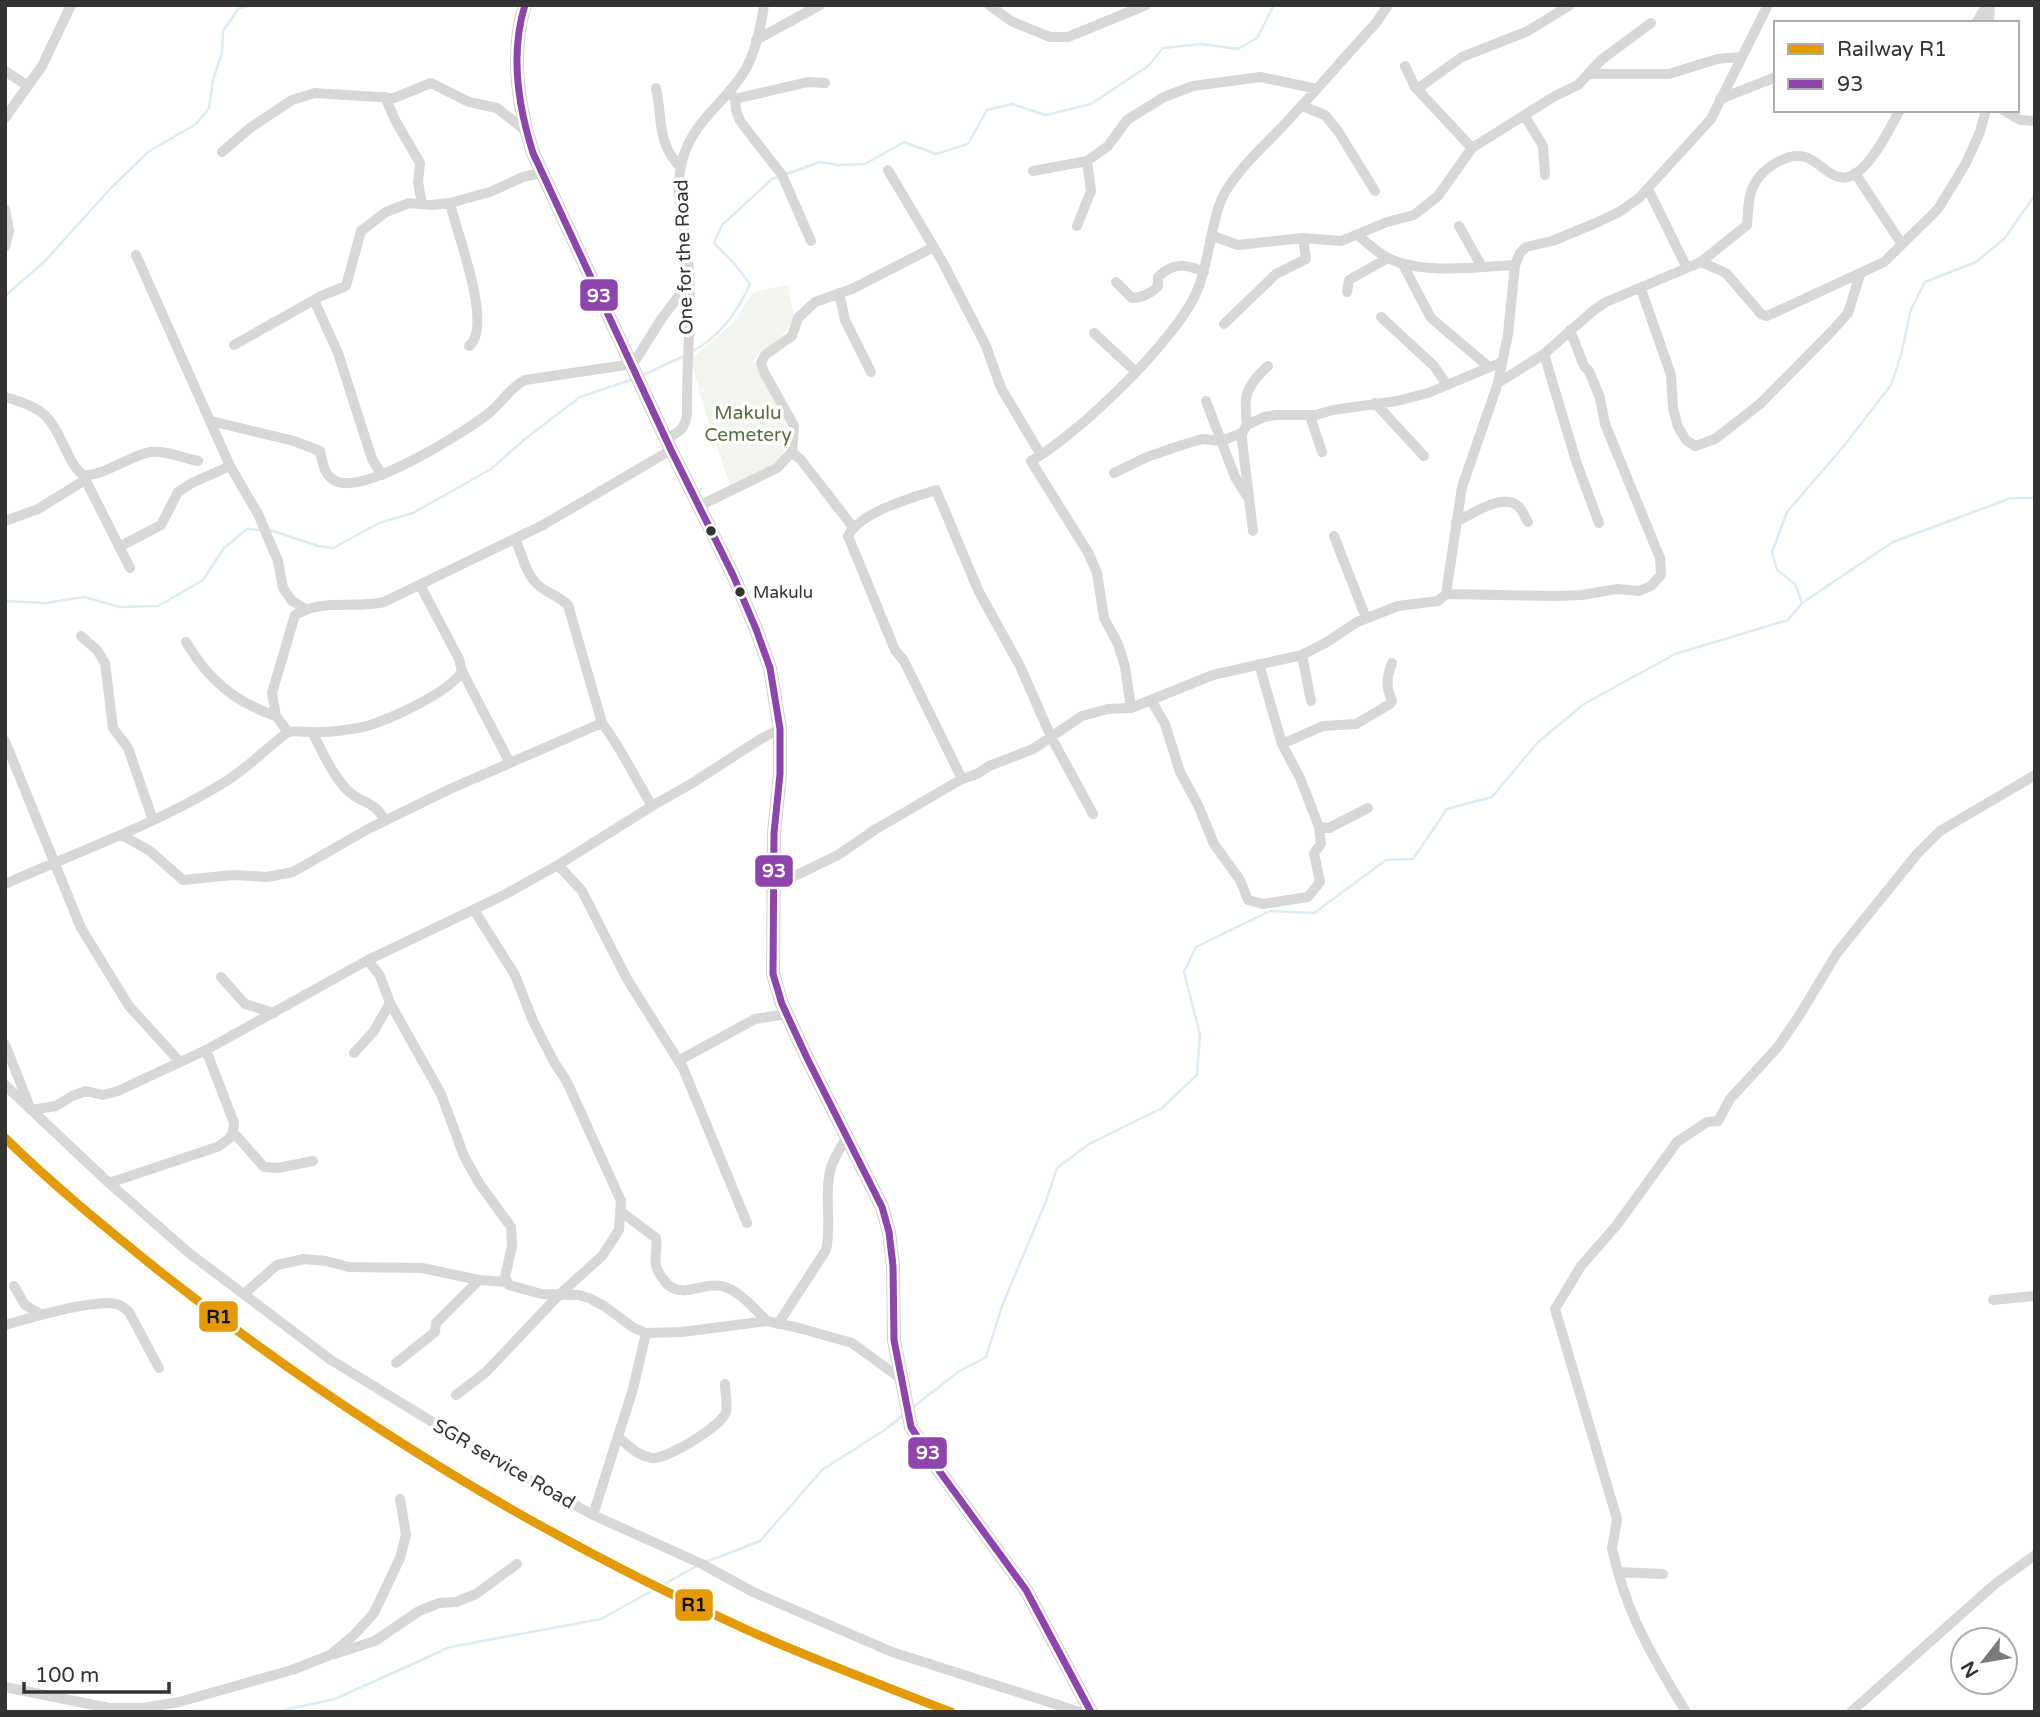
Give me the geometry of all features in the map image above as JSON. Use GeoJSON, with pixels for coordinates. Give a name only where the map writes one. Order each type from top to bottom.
{"type":"FeatureCollection","features":[{"type":"Feature","properties":{"kind":"main road"},"geometry":{"type":"LineString","coordinates":[[525,5],[517,45],[517,76],[526,131],[541,173],[756,629],[770,668],[780,729],[773,884],[773,974],[787,1014],[882,1206],[890,1232],[894,1340],[911,1427],[940,1472],[1026,1590],[1091,1712]]}},
{"type":"Feature","properties":{"kind":"street"},"geometry":{"type":"LineString","coordinates":[[5,118],[42,66],[71,5]]}},
{"type":"Feature","properties":{"kind":"street","name":"One for the Road"},"geometry":{"type":"LineString","coordinates":[[669,444],[685,425],[689,282],[680,204],[681,168],[689,140],[697,126],[732,95],[746,70],[764,5]]}},
{"type":"Feature","properties":{"kind":"street"},"geometry":{"type":"LineString","coordinates":[[756,40],[820,5]]}},
{"type":"Feature","properties":{"kind":"street"},"geometry":{"type":"LineString","coordinates":[[989,5],[1012,21],[1049,37],[1068,37],[1146,5]]}},
{"type":"Feature","properties":{"kind":"street"},"geometry":{"type":"LineString","coordinates":[[1131,708],[1118,644],[1104,618],[1097,573],[1031,461],[1041,456],[1095,411],[1136,372],[1184,314],[1197,292],[1218,209],[1229,186],[1317,89],[1336,64],[1376,23],[1388,5]]}},
{"type":"Feature","properties":{"kind":"street"},"geometry":{"type":"LineString","coordinates":[[1417,89],[1462,57],[1528,31],[1570,5]]}},
{"type":"Feature","properties":{"kind":"street"},"geometry":{"type":"LineString","coordinates":[[773,884],[838,855],[876,829],[962,779],[1033,749],[1082,716],[1108,709],[1131,708],[1213,675],[1302,655],[1366,618],[1398,606],[1438,601],[1446,594],[1462,487],[1498,383],[1508,334],[1515,265],[1520,253],[1526,247],[1552,241],[1608,218],[1648,190],[1711,119],[1768,5]]}},
{"type":"Feature","properties":{"kind":"street"},"geometry":{"type":"LineString","coordinates":[[1977,21],[1988,5]]}},
{"type":"Feature","properties":{"kind":"street"},"geometry":{"type":"LineString","coordinates":[[1213,236],[1238,245],[1303,238],[1341,241],[1388,222],[1414,215],[1438,196],[1472,148],[1578,85],[1591,74],[1601,60],[1651,23]]}},
{"type":"Feature","properties":{"kind":"street"},"geometry":{"type":"LineString","coordinates":[[1591,74],[1669,74],[1717,59],[1741,57]]}},
{"type":"Feature","properties":{"kind":"street"},"geometry":{"type":"LineString","coordinates":[[1405,66],[1417,89],[1472,148]]}},
{"type":"Feature","properties":{"kind":"street"},"geometry":{"type":"LineString","coordinates":[[5,71],[28,86]]}},
{"type":"Feature","properties":{"kind":"street"},"geometry":{"type":"LineString","coordinates":[[1033,171],[1087,161],[1108,146],[1127,120],[1164,97],[1193,86],[1261,77],[1317,89]]}},
{"type":"Feature","properties":{"kind":"street"},"geometry":{"type":"LineString","coordinates":[[1720,99],[1774,78]]}},
{"type":"Feature","properties":{"kind":"street"},"geometry":{"type":"LineString","coordinates":[[811,242],[782,175],[740,121],[732,95],[808,82],[825,83]]}},
{"type":"Feature","properties":{"kind":"street"},"geometry":{"type":"LineString","coordinates":[[222,152],[250,128],[292,100],[315,93],[394,98],[431,83],[469,102],[497,108],[526,131]]}},
{"type":"Feature","properties":{"kind":"street"},"geometry":{"type":"LineString","coordinates":[[656,88],[663,141],[669,156],[681,168]]}},
{"type":"Feature","properties":{"kind":"street"},"geometry":{"type":"LineString","coordinates":[[385,97],[420,163],[418,182],[422,204]]}},
{"type":"Feature","properties":{"kind":"street"},"geometry":{"type":"LineString","coordinates":[[1302,106],[1325,115],[1375,191]]}},
{"type":"Feature","properties":{"kind":"street"},"geometry":{"type":"LineString","coordinates":[[1498,383],[1544,354],[1606,302],[1701,262],[1747,225],[1755,182],[1781,160],[1795,156],[1804,157],[1839,177],[1854,173],[1866,165],[1899,112]]}},
{"type":"Feature","properties":{"kind":"street"},"geometry":{"type":"LineString","coordinates":[[1701,262],[1726,273],[1764,316],[1814,292],[1860,275],[1884,262],[1938,209],[1966,163],[1985,112]]}},
{"type":"Feature","properties":{"kind":"street"},"geometry":{"type":"LineString","coordinates":[[2006,112],[2020,120],[2035,121]]}},
{"type":"Feature","properties":{"kind":"street"},"geometry":{"type":"LineString","coordinates":[[1524,115],[1544,146],[1545,175]]}},
{"type":"Feature","properties":{"kind":"street"},"geometry":{"type":"LineString","coordinates":[[1077,226],[1091,191],[1087,161]]}},
{"type":"Feature","properties":{"kind":"street"},"geometry":{"type":"LineString","coordinates":[[888,170],[934,247],[986,346],[1001,388],[1041,456]]}},
{"type":"Feature","properties":{"kind":"street"},"geometry":{"type":"LineString","coordinates":[[234,345],[314,300],[346,286],[361,231],[386,212],[409,203],[450,203],[541,173]]}},
{"type":"Feature","properties":{"kind":"street"},"geometry":{"type":"LineString","coordinates":[[1854,173],[1902,243]]}},
{"type":"Feature","properties":{"kind":"street"},"geometry":{"type":"LineString","coordinates":[[1648,190],[1687,268]]}},
{"type":"Feature","properties":{"kind":"street"},"geometry":{"type":"LineString","coordinates":[[450,203],[476,305],[477,333],[475,342],[469,346]]}},
{"type":"Feature","properties":{"kind":"street"},"geometry":{"type":"LineString","coordinates":[[5,209],[9,231],[5,247]]}},
{"type":"Feature","properties":{"kind":"street"},"geometry":{"type":"LineString","coordinates":[[1460,226],[1482,267]]}},
{"type":"Feature","properties":{"kind":"street"},"geometry":{"type":"LineString","coordinates":[[1357,235],[1388,258],[1402,262],[1441,268],[1515,265]]}},
{"type":"Feature","properties":{"kind":"street"},"geometry":{"type":"LineString","coordinates":[[1224,324],[1276,274],[1306,259],[1303,238]]}},
{"type":"Feature","properties":{"kind":"street"},"geometry":{"type":"LineString","coordinates":[[699,506],[777,468],[792,452],[794,426],[764,372],[762,359],[792,336],[798,318],[805,310],[815,302],[869,281],[934,247]]}},
{"type":"Feature","properties":{"kind":"street"},"geometry":{"type":"LineString","coordinates":[[136,254],[230,466],[263,524],[278,561],[283,588],[292,601],[306,609]]}},
{"type":"Feature","properties":{"kind":"street"},"geometry":{"type":"LineString","coordinates":[[1347,292],[1349,280],[1388,258]]}},
{"type":"Feature","properties":{"kind":"street"},"geometry":{"type":"LineString","coordinates":[[1402,262],[1431,318],[1489,367]]}},
{"type":"Feature","properties":{"kind":"street"},"geometry":{"type":"LineString","coordinates":[[1116,282],[1132,298],[1138,298],[1158,286],[1158,277],[1161,274],[1178,265],[1187,265],[1204,272]]}},
{"type":"Feature","properties":{"kind":"street"},"geometry":{"type":"LineString","coordinates":[[1641,289],[1671,374],[1673,408],[1678,427],[1686,440],[1695,446],[1715,439],[1760,404],[1833,330],[1848,313],[1860,275]]}},
{"type":"Feature","properties":{"kind":"street"},"geometry":{"type":"LineString","coordinates":[[211,421],[294,441],[320,451],[325,472],[337,482],[348,483],[382,475],[395,470],[489,412],[518,383],[525,380],[637,373],[662,318],[689,282]]}},
{"type":"Feature","properties":{"kind":"street"},"geometry":{"type":"LineString","coordinates":[[839,293],[845,320],[871,372]]}},
{"type":"Feature","properties":{"kind":"street"},"geometry":{"type":"LineString","coordinates":[[314,300],[338,353],[372,459],[382,475]]}},
{"type":"Feature","properties":{"kind":"street"},"geometry":{"type":"LineString","coordinates":[[1381,317],[1434,366],[1447,385]]}},
{"type":"Feature","properties":{"kind":"street"},"geometry":{"type":"LineString","coordinates":[[1446,594],[1583,595],[1617,589],[1639,590],[1651,586],[1661,575],[1660,558],[1630,481],[1613,446],[1600,398],[1570,330]]}},
{"type":"Feature","properties":{"kind":"street"},"geometry":{"type":"LineString","coordinates":[[1094,333],[1136,372]]}},
{"type":"Feature","properties":{"kind":"street"},"geometry":{"type":"LineString","coordinates":[[1544,354],[1576,461],[1599,523]]}},
{"type":"Feature","properties":{"kind":"street"},"geometry":{"type":"LineString","coordinates":[[1114,473],[1147,457],[1202,439],[1221,441],[1245,429],[1255,420],[1276,415],[1310,416],[1415,396],[1502,362]]}},
{"type":"Feature","properties":{"kind":"street"},"geometry":{"type":"LineString","coordinates":[[1253,531],[1245,429],[1246,393],[1251,381],[1268,366]]}},
{"type":"Feature","properties":{"kind":"street"},"geometry":{"type":"LineString","coordinates":[[5,397],[28,403],[48,416],[72,464],[84,477],[130,568]]}},
{"type":"Feature","properties":{"kind":"street"},"geometry":{"type":"LineString","coordinates":[[1206,401],[1235,477],[1249,500]]}},
{"type":"Feature","properties":{"kind":"street"},"geometry":{"type":"LineString","coordinates":[[1375,403],[1424,456]]}},
{"type":"Feature","properties":{"kind":"street"},"geometry":{"type":"LineString","coordinates":[[1310,416],[1322,452]]}},
{"type":"Feature","properties":{"kind":"street"},"geometry":{"type":"LineString","coordinates":[[288,732],[276,716],[272,693],[296,615],[306,609],[328,604],[374,604],[420,585],[515,539],[669,444]]}},
{"type":"Feature","properties":{"kind":"street"},"geometry":{"type":"LineString","coordinates":[[5,521],[38,509],[84,477],[152,452],[198,461]]}},
{"type":"Feature","properties":{"kind":"street"},"geometry":{"type":"LineString","coordinates":[[792,452],[802,460],[853,527]]}},
{"type":"Feature","properties":{"kind":"street"},"geometry":{"type":"LineString","coordinates":[[119,547],[161,525],[178,492],[230,466]]}},
{"type":"Feature","properties":{"kind":"street"},"geometry":{"type":"LineString","coordinates":[[962,779],[904,661],[895,650],[848,537],[853,527],[862,520],[912,497],[936,490],[979,592],[1020,666],[1051,737],[1093,814]]}},
{"type":"Feature","properties":{"kind":"street"},"geometry":{"type":"LineString","coordinates":[[1456,522],[1497,502],[1510,502],[1519,507],[1528,522]]}},
{"type":"Feature","properties":{"kind":"street"},"geometry":{"type":"LineString","coordinates":[[1334,536],[1366,618]]}},
{"type":"Feature","properties":{"kind":"street"},"geometry":{"type":"LineString","coordinates":[[515,539],[525,567],[537,584],[559,596],[568,605],[602,723],[652,806]]}},
{"type":"Feature","properties":{"kind":"street"},"geometry":{"type":"LineString","coordinates":[[420,585],[455,649],[462,671],[510,763]]}},
{"type":"Feature","properties":{"kind":"street"},"geometry":{"type":"LineString","coordinates":[[81,636],[97,650],[105,663],[113,728],[128,748],[153,820]]}},
{"type":"Feature","properties":{"kind":"street"},"geometry":{"type":"LineString","coordinates":[[186,642],[209,675],[234,696],[245,704],[276,716]]}},
{"type":"Feature","properties":{"kind":"street"},"geometry":{"type":"LineString","coordinates":[[1302,655],[1311,701]]}},
{"type":"Feature","properties":{"kind":"street"},"geometry":{"type":"LineString","coordinates":[[1283,744],[1323,726],[1356,724],[1390,704],[1392,701],[1386,688],[1386,677],[1392,663]]}},
{"type":"Feature","properties":{"kind":"street"},"geometry":{"type":"LineString","coordinates":[[1151,700],[1165,724],[1180,772],[1214,844],[1240,880],[1248,900],[1262,904],[1308,897],[1320,882],[1314,853],[1321,844],[1319,827],[1283,744],[1259,664]]}},
{"type":"Feature","properties":{"kind":"street"},"geometry":{"type":"LineString","coordinates":[[5,884],[122,835],[223,784],[288,732],[362,727],[397,714],[451,685],[462,671]]}},
{"type":"Feature","properties":{"kind":"street"},"geometry":{"type":"LineString","coordinates":[[122,835],[150,851],[183,880],[233,875],[267,877],[293,873],[368,828],[602,723]]}},
{"type":"Feature","properties":{"kind":"street"},"geometry":{"type":"LineString","coordinates":[[5,1044],[31,1110],[56,1106],[86,1091],[103,1095],[118,1091],[206,1050],[368,960],[474,910],[558,865],[780,729]]}},
{"type":"Feature","properties":{"kind":"street"},"geometry":{"type":"LineString","coordinates":[[312,732],[348,791],[379,808],[385,821]]}},
{"type":"Feature","properties":{"kind":"street"},"geometry":{"type":"LineString","coordinates":[[5,741],[81,928],[129,1006],[180,1062]]}},
{"type":"Feature","properties":{"kind":"street"},"geometry":{"type":"LineString","coordinates":[[1686,1712],[1647,1647],[1626,1602],[1612,1549],[1617,1520],[1555,1309],[1581,1266],[1616,1226],[1677,1142],[1707,1122],[1718,1121],[1730,1099],[1777,1048],[1838,953],[1917,854],[1940,831],[2035,775]]}},
{"type":"Feature","properties":{"kind":"street"},"geometry":{"type":"LineString","coordinates":[[1319,827],[1329,828],[1368,808]]}},
{"type":"Feature","properties":{"kind":"street"},"geometry":{"type":"LineString","coordinates":[[558,865],[582,891],[627,979],[678,1061],[747,1223]]}},
{"type":"Feature","properties":{"kind":"street"},"geometry":{"type":"LineString","coordinates":[[456,1395],[486,1371],[560,1294],[602,1256],[619,1230],[620,1211],[619,1192],[567,1082],[533,1021],[515,975],[474,910]]}},
{"type":"Feature","properties":{"kind":"street"},"geometry":{"type":"LineString","coordinates":[[368,960],[380,976],[390,1003],[440,1094],[469,1165],[511,1227],[513,1234],[505,1270],[506,1282]]}},
{"type":"Feature","properties":{"kind":"street"},"geometry":{"type":"LineString","coordinates":[[220,977],[245,1004],[274,1013]]}},
{"type":"Feature","properties":{"kind":"street"},"geometry":{"type":"LineString","coordinates":[[354,1053],[374,1031],[390,1003]]}},
{"type":"Feature","properties":{"kind":"street"},"geometry":{"type":"LineString","coordinates":[[678,1061],[755,1018],[787,1014]]}},
{"type":"Feature","properties":{"kind":"street"},"geometry":{"type":"LineString","coordinates":[[206,1050],[230,1111],[234,1133],[264,1167],[278,1168],[313,1161]]}},
{"type":"Feature","properties":{"kind":"street","name":"SGR service Road"},"geometry":{"type":"LineString","coordinates":[[5,1085],[109,1183],[189,1253],[331,1360],[501,1464],[593,1515],[702,1564],[753,1592],[892,1652],[1080,1712]]}},
{"type":"Feature","properties":{"kind":"street"},"geometry":{"type":"LineString","coordinates":[[109,1183],[217,1147],[234,1133]]}},
{"type":"Feature","properties":{"kind":"street"},"geometry":{"type":"LineString","coordinates":[[773,1322],[827,1250],[829,1174],[848,1135]]}},
{"type":"Feature","properties":{"kind":"street"},"geometry":{"type":"LineString","coordinates":[[620,1211],[656,1238],[656,1265],[671,1287],[686,1291],[715,1284],[728,1288],[773,1322]]}},
{"type":"Feature","properties":{"kind":"street"},"geometry":{"type":"LineString","coordinates":[[244,1294],[277,1265],[304,1259],[349,1267],[422,1268],[479,1280],[506,1282],[542,1294],[579,1296],[596,1301],[623,1321],[646,1333],[682,1332],[773,1322],[852,1343],[900,1378]]}},
{"type":"Feature","properties":{"kind":"street"},"geometry":{"type":"LineString","coordinates":[[396,1363],[435,1332],[436,1323],[479,1280]]}},
{"type":"Feature","properties":{"kind":"street"},"geometry":{"type":"LineString","coordinates":[[14,1286],[21,1301],[41,1315]]}},
{"type":"Feature","properties":{"kind":"street"},"geometry":{"type":"LineString","coordinates":[[1993,1300],[2035,1296]]}},
{"type":"Feature","properties":{"kind":"street"},"geometry":{"type":"LineString","coordinates":[[5,1325],[41,1315],[110,1303],[122,1305],[129,1311],[159,1368]]}},
{"type":"Feature","properties":{"kind":"street"},"geometry":{"type":"LineString","coordinates":[[593,1515],[633,1390],[646,1333]]}},
{"type":"Feature","properties":{"kind":"street"},"geometry":{"type":"LineString","coordinates":[[619,1438],[643,1456],[654,1458],[668,1455],[719,1422],[725,1413],[725,1384]]}},
{"type":"Feature","properties":{"kind":"street"},"geometry":{"type":"LineString","coordinates":[[330,1655],[354,1635],[374,1613],[400,1558],[406,1535],[400,1499]]}},
{"type":"Feature","properties":{"kind":"street"},"geometry":{"type":"LineString","coordinates":[[1851,1712],[1995,1584],[2035,1555]]}},
{"type":"Feature","properties":{"kind":"street"},"geometry":{"type":"LineString","coordinates":[[5,1687],[109,1708],[143,1708],[179,1702],[292,1670],[375,1641],[419,1611],[476,1594],[517,1564]]}},
{"type":"Feature","properties":{"kind":"street"},"geometry":{"type":"LineString","coordinates":[[1618,1572],[1663,1574]]}},
{"type":"Feature","properties":{"kind":"green space","name":"Makulu Cemetery"},"geometry":{"type":"Polygon","coordinates":[[[788,285],[794,318],[778,342],[758,353],[753,361],[781,408],[789,433],[781,460],[754,477],[730,485],[706,415],[691,359],[732,324],[754,292],[788,285]]]}},
{"type":"Feature","properties":{"kind":"waterway"},"geometry":{"type":"LineString","coordinates":[[5,296],[45,261],[110,189],[148,152],[196,124],[209,108],[213,80],[222,53],[223,31],[238,9],[250,5]]}},
{"type":"Feature","properties":{"kind":"waterway"},"geometry":{"type":"LineString","coordinates":[[693,351],[727,322],[750,284],[714,243],[722,225],[772,179],[820,162],[839,165],[865,164],[904,142],[936,154],[968,144],[987,110],[1012,104],[1046,115],[1091,104],[1148,66],[1163,48],[1201,44],[1238,49],[1257,38],[1274,5]]}},
{"type":"Feature","properties":{"kind":"waterway"},"geometry":{"type":"LineString","coordinates":[[913,1407],[958,1372],[986,1357],[1002,1306],[1057,1168],[1089,1144],[1162,1108],[1197,1075],[1200,1034],[1184,972],[1196,947],[1270,911],[1314,913],[1386,860],[1413,859],[1447,809],[1492,797],[1537,743],[1584,704],[1675,654],[1788,620],[1802,603],[1795,584],[1777,570],[1772,552],[1787,512],[1843,447],[1891,385],[1911,309],[1925,282],[1976,262],[2004,239],[2035,195]]}},
{"type":"Feature","properties":{"kind":"waterway"},"geometry":{"type":"LineString","coordinates":[[643,375],[684,356]]}},
{"type":"Feature","properties":{"kind":"waterway"},"geometry":{"type":"LineString","coordinates":[[270,530],[318,546],[333,548],[379,523],[413,513],[491,469],[580,397],[633,379]]}},
{"type":"Feature","properties":{"kind":"waterway"},"geometry":{"type":"LineString","coordinates":[[1802,603],[1893,542],[2011,498],[2035,498]]}},
{"type":"Feature","properties":{"kind":"waterway"},"geometry":{"type":"LineString","coordinates":[[5,601],[46,603],[84,597],[120,607],[158,606],[203,580],[224,548],[247,529],[260,530]]}},
{"type":"Feature","properties":{"kind":"waterway"},"geometry":{"type":"LineString","coordinates":[[706,1562],[760,1541],[822,1470],[902,1416]]}},
{"type":"Feature","properties":{"kind":"waterway"},"geometry":{"type":"LineString","coordinates":[[275,1712],[335,1699],[450,1647],[601,1619],[697,1566]]}},
{"type":"Feature","properties":{"kind":"rail line","name":"R1"},"geometry":{"type":"LineString","coordinates":[[5,1138],[99,1222],[226,1322],[367,1421],[440,1467],[589,1552],[665,1591],[794,1650],[951,1712]]}},
{"type":"Feature","properties":{"kind":"transit line","name":"93"},"geometry":{"type":"LineString","coordinates":[[525,5],[520,23],[517,61],[523,117],[533,153],[671,450],[733,575],[770,668],[780,729],[780,774],[774,833],[773,974],[782,1004],[807,1058],[882,1207],[889,1232],[893,1266],[894,1340],[911,1427],[940,1472],[1026,1590],[1091,1712]]}},
{"type":"Feature","properties":{"kind":"place","name":"Makulu"},"geometry":{"type":"Point","coordinates":[740,592]}}]}
